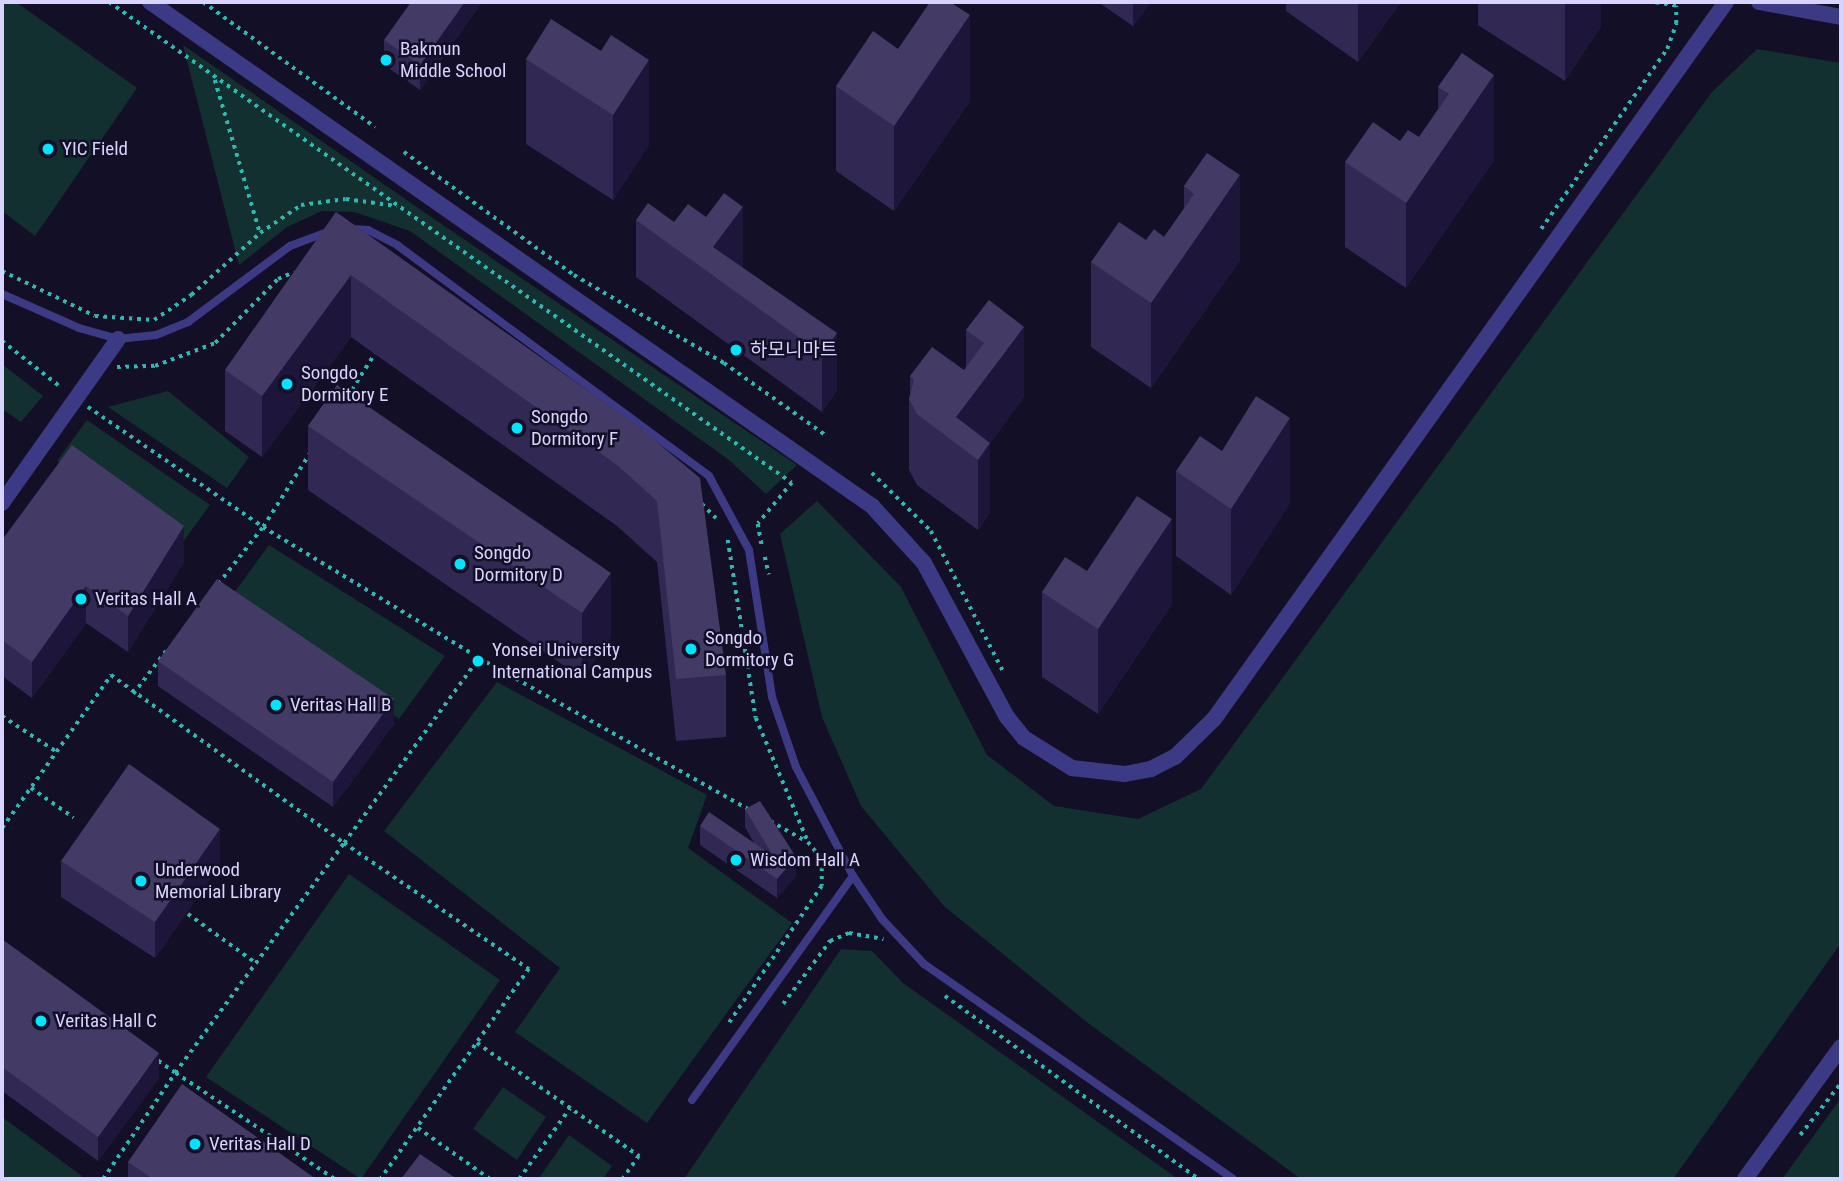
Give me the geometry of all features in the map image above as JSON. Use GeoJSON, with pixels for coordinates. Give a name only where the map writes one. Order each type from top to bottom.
{"type":"FeatureCollection","features":[{"type":"Feature","properties":{"kind":"street"},"geometry":{"type":"LineString","coordinates":[[152,2],[872,506],[924,563],[1007,718],[1024,738],[1072,768],[1125,774],[1151,769],[1175,757],[1214,719],[1726,2]]}},
{"type":"Feature","properties":{"kind":"street"},"geometry":{"type":"LineString","coordinates":[[1759,2],[1841,17]]}},
{"type":"Feature","properties":{"kind":"street"},"geometry":{"type":"LineString","coordinates":[[2,503],[118,339]]}},
{"type":"Feature","properties":{"kind":"street"},"geometry":{"type":"LineString","coordinates":[[1745,1179],[1841,1047]]}},
{"type":"Feature","properties":{"kind":"lane"},"geometry":{"type":"LineString","coordinates":[[2,294],[118,339],[156,335],[188,323],[252,273],[316,232],[368,230],[397,245],[679,450],[709,476],[749,550],[772,698],[796,767],[853,876],[882,919],[924,964],[1233,1179]]}},
{"type":"Feature","properties":{"kind":"lane"},"geometry":{"type":"LineString","coordinates":[[692,1100],[853,876]]}},
{"type":"Feature","properties":{"kind":"path"},"geometry":{"type":"LineString","coordinates":[[109,2],[792,483],[758,524],[769,575]]}},
{"type":"Feature","properties":{"kind":"path"},"geometry":{"type":"LineString","coordinates":[[203,2],[375,127]]}},
{"type":"Feature","properties":{"kind":"path"},"geometry":{"type":"LineString","coordinates":[[214,78],[260,233]]}},
{"type":"Feature","properties":{"kind":"path"},"geometry":{"type":"LineString","coordinates":[[404,152],[574,275],[724,363],[824,434]]}},
{"type":"Feature","properties":{"kind":"path"},"geometry":{"type":"LineString","coordinates":[[2,271],[95,316],[155,320],[191,295],[260,233],[301,205],[346,199],[398,207]]}},
{"type":"Feature","properties":{"kind":"path"},"geometry":{"type":"LineString","coordinates":[[99,368],[155,366],[215,343],[278,279],[301,270]]}},
{"type":"Feature","properties":{"kind":"path"},"geometry":{"type":"LineString","coordinates":[[2,341],[75,398],[263,527],[479,658],[808,842],[822,859],[822,886],[723,1032]]}},
{"type":"Feature","properties":{"kind":"path"},"geometry":{"type":"LineString","coordinates":[[342,404],[379,348]]}},
{"type":"Feature","properties":{"kind":"path"},"geometry":{"type":"LineString","coordinates":[[211,592],[263,527],[313,449]]}},
{"type":"Feature","properties":{"kind":"path"},"geometry":{"type":"LineString","coordinates":[[872,473],[931,531],[1010,684]]}},
{"type":"Feature","properties":{"kind":"path"},"geometry":{"type":"LineString","coordinates":[[133,694],[169,647]]}},
{"type":"Feature","properties":{"kind":"path"},"geometry":{"type":"LineString","coordinates":[[103,1179],[175,1073],[479,658]]}},
{"type":"Feature","properties":{"kind":"path"},"geometry":{"type":"LineString","coordinates":[[2,828],[111,675],[133,694],[344,843],[529,969],[381,1179]]}},
{"type":"Feature","properties":{"kind":"path"},"geometry":{"type":"LineString","coordinates":[[2,716],[57,752]]}},
{"type":"Feature","properties":{"kind":"path"},"geometry":{"type":"LineString","coordinates":[[31,788],[74,818]]}},
{"type":"Feature","properties":{"kind":"path"},"geometry":{"type":"LineString","coordinates":[[2,813],[9,818]]}},
{"type":"Feature","properties":{"kind":"path"},"geometry":{"type":"LineString","coordinates":[[188,914],[256,963]]}},
{"type":"Feature","properties":{"kind":"path"},"geometry":{"type":"LineString","coordinates":[[783,1004],[830,941],[849,933],[867,934],[893,948]]}},
{"type":"Feature","properties":{"kind":"path"},"geometry":{"type":"LineString","coordinates":[[936,989],[1199,1179]]}},
{"type":"Feature","properties":{"kind":"path"},"geometry":{"type":"LineString","coordinates":[[477,1043],[639,1156],[623,1179]]}},
{"type":"Feature","properties":{"kind":"path"},"geometry":{"type":"LineString","coordinates":[[153,1058],[334,1179]]}},
{"type":"Feature","properties":{"kind":"path"},"geometry":{"type":"LineString","coordinates":[[519,1179],[570,1108]]}},
{"type":"Feature","properties":{"kind":"path"},"geometry":{"type":"LineString","coordinates":[[418,1128],[490,1179]]}},
{"type":"Feature","properties":{"kind":"green space","name":"YIC Field"},"geometry":{"type":"Polygon","coordinates":[[[2,2],[16,2],[137,88],[35,236],[2,211],[2,2]]]}},
{"type":"Feature","properties":{"kind":"green space"},"geometry":{"type":"Polygon","coordinates":[[[183,45],[797,465],[766,494],[729,460],[410,231],[354,212],[322,211],[287,227],[239,265],[183,45]]]}},
{"type":"Feature","properties":{"kind":"green space"},"geometry":{"type":"Polygon","coordinates":[[[1757,49],[1841,63],[1841,943],[1673,1179],[1301,1179],[1088,1023],[944,906],[861,806],[822,717],[780,534],[817,501],[901,587],[987,755],[1054,806],[1138,819],[1201,789],[1712,92],[1757,49]]]}},
{"type":"Feature","properties":{"kind":"green space"},"geometry":{"type":"Polygon","coordinates":[[[2,364],[43,396],[21,422],[2,409],[2,364]]]}},
{"type":"Feature","properties":{"kind":"green space"},"geometry":{"type":"Polygon","coordinates":[[[168,391],[249,457],[227,488],[108,407],[168,391]]]}},
{"type":"Feature","properties":{"kind":"green space"},"geometry":{"type":"Polygon","coordinates":[[[87,420],[210,505],[177,550],[57,461],[87,420]]]}},
{"type":"Feature","properties":{"kind":"green space"},"geometry":{"type":"Polygon","coordinates":[[[269,545],[445,656],[399,719],[231,597],[269,545]]]}},
{"type":"Feature","properties":{"kind":"green space"},"geometry":{"type":"Polygon","coordinates":[[[497,682],[707,795],[688,848],[792,923],[647,1123],[515,1032],[560,968],[384,831],[497,682]]]}},
{"type":"Feature","properties":{"kind":"green space"},"geometry":{"type":"Polygon","coordinates":[[[349,874],[500,980],[361,1179],[206,1077],[349,874]]]}},
{"type":"Feature","properties":{"kind":"green space"},"geometry":{"type":"Polygon","coordinates":[[[841,949],[872,951],[903,983],[1178,1179],[684,1179],[841,949]]]}},
{"type":"Feature","properties":{"kind":"green space"},"geometry":{"type":"Polygon","coordinates":[[[503,1087],[546,1117],[517,1160],[473,1129],[503,1087]]]}},
{"type":"Feature","properties":{"kind":"green space"},"geometry":{"type":"Polygon","coordinates":[[[1841,1098],[1841,1179],[1782,1179],[1807,1145],[1841,1098]]]}},
{"type":"Feature","properties":{"kind":"green space"},"geometry":{"type":"Polygon","coordinates":[[[2,1117],[82,1176],[80,1179],[2,1179],[2,1117]]]}},
{"type":"Feature","properties":{"kind":"green space"},"geometry":{"type":"Polygon","coordinates":[[[569,1135],[612,1166],[603,1179],[539,1178],[569,1135]]]}},
{"type":"Feature","properties":{"kind":"building"},"geometry":{"type":"Polygon","coordinates":[[[411,2],[465,2],[420,65],[384,40],[411,2]]]}},
{"type":"Feature","properties":{"kind":"building"},"geometry":{"type":"Polygon","coordinates":[[[930,2],[950,2],[970,15],[894,126],[836,86],[873,31],[898,49],[930,2]]]}},
{"type":"Feature","properties":{"kind":"building"},"geometry":{"type":"Polygon","coordinates":[[[551,19],[601,51],[611,35],[649,60],[613,115],[526,59],[551,19]]]}},
{"type":"Feature","properties":{"kind":"building"},"geometry":{"type":"Polygon","coordinates":[[[1462,53],[1494,75],[1406,203],[1345,162],[1373,122],[1400,141],[1408,130],[1419,137],[1449,94],[1438,87],[1462,53]]]}},
{"type":"Feature","properties":{"kind":"building"},"geometry":{"type":"Polygon","coordinates":[[[1207,153],[1240,175],[1151,303],[1091,262],[1119,222],[1146,240],[1154,229],[1164,237],[1194,194],[1184,186],[1207,153]]]}},
{"type":"Feature","properties":{"kind":"building"},"geometry":{"type":"Polygon","coordinates":[[[724,193],[743,207],[713,247],[837,333],[822,354],[636,220],[648,203],[674,222],[688,204],[706,217],[724,193]]]}},
{"type":"Feature","properties":{"kind":"building"},"geometry":{"type":"Polygon","coordinates":[[[336,212],[640,428],[700,478],[726,675],[676,679],[657,501],[617,465],[351,275],[262,396],[225,370],[336,212]]]}},
{"type":"Feature","properties":{"kind":"building"},"geometry":{"type":"Polygon","coordinates":[[[989,300],[1024,327],[956,417],[990,443],[978,460],[917,414],[909,399],[914,380],[910,376],[932,347],[964,370],[984,343],[966,330],[989,300]]]}},
{"type":"Feature","properties":{"kind":"building"},"geometry":{"type":"Polygon","coordinates":[[[337,385],[611,573],[582,613],[308,426],[337,385]]]}},
{"type":"Feature","properties":{"kind":"building"},"geometry":{"type":"Polygon","coordinates":[[[1256,396],[1290,418],[1231,509],[1176,471],[1200,436],[1222,451],[1256,396]]]}},
{"type":"Feature","properties":{"kind":"building","name":"Veritas Hall A"},"geometry":{"type":"Polygon","coordinates":[[[72,445],[184,526],[128,616],[86,586],[32,662],[2,640],[2,540],[72,445]]]}},
{"type":"Feature","properties":{"kind":"building"},"geometry":{"type":"Polygon","coordinates":[[[1137,496],[1172,519],[1098,629],[1042,592],[1065,557],[1087,571],[1137,496]]]}},
{"type":"Feature","properties":{"kind":"building","name":"Veritas Hall B"},"geometry":{"type":"Polygon","coordinates":[[[217,579],[394,699],[333,782],[158,661],[217,579]]]}},
{"type":"Feature","properties":{"kind":"building","name":"Underwood Memorial Library"},"geometry":{"type":"Polygon","coordinates":[[[129,764],[220,829],[155,922],[61,861],[129,764]]]}},
{"type":"Feature","properties":{"kind":"building"},"geometry":{"type":"Polygon","coordinates":[[[760,801],[796,857],[777,879],[700,826],[709,812],[773,856],[745,809],[760,801]]]}},
{"type":"Feature","properties":{"kind":"building","name":"Veritas Hall C"},"geometry":{"type":"Polygon","coordinates":[[[2,939],[159,1053],[98,1137],[2,1067],[2,939]]]}},
{"type":"Feature","properties":{"kind":"building"},"geometry":{"type":"Polygon","coordinates":[[[182,1084],[316,1179],[153,1179],[128,1162],[182,1084]]]}},
{"type":"Feature","properties":{"kind":"building"},"geometry":{"type":"Polygon","coordinates":[[[420,1154],[457,1179],[401,1179],[420,1154]]]}},
{"type":"Feature","properties":{"kind":"place","name":"Bakmun Middle School"},"geometry":{"type":"Point","coordinates":[386,60]}},
{"type":"Feature","properties":{"kind":"place","name":"YIC Field"},"geometry":{"type":"Point","coordinates":[48,149]}},
{"type":"Feature","properties":{"kind":"place","name":"하모니마트"},"geometry":{"type":"Point","coordinates":[736,350]}},
{"type":"Feature","properties":{"kind":"place","name":"Songdo Dormitory E"},"geometry":{"type":"Point","coordinates":[287,384]}},
{"type":"Feature","properties":{"kind":"place","name":"Songdo Dormitory F"},"geometry":{"type":"Point","coordinates":[517,428]}},
{"type":"Feature","properties":{"kind":"place","name":"Songdo Dormitory D"},"geometry":{"type":"Point","coordinates":[460,564]}},
{"type":"Feature","properties":{"kind":"place","name":"Veritas Hall A"},"geometry":{"type":"Point","coordinates":[81,599]}},
{"type":"Feature","properties":{"kind":"place","name":"Songdo Dormitory G"},"geometry":{"type":"Point","coordinates":[691,649]}},
{"type":"Feature","properties":{"kind":"place","name":"Yonsei University International Campus"},"geometry":{"type":"Point","coordinates":[478,661]}},
{"type":"Feature","properties":{"kind":"place","name":"Veritas Hall B"},"geometry":{"type":"Point","coordinates":[276,705]}},
{"type":"Feature","properties":{"kind":"place","name":"Wisdom Hall A"},"geometry":{"type":"Point","coordinates":[736,860]}},
{"type":"Feature","properties":{"kind":"place","name":"Underwood Memorial Library"},"geometry":{"type":"Point","coordinates":[141,881]}},
{"type":"Feature","properties":{"kind":"place","name":"Veritas Hall C"},"geometry":{"type":"Point","coordinates":[41,1021]}},
{"type":"Feature","properties":{"kind":"place","name":"Veritas Hall D"},"geometry":{"type":"Point","coordinates":[195,1144]}}]}
